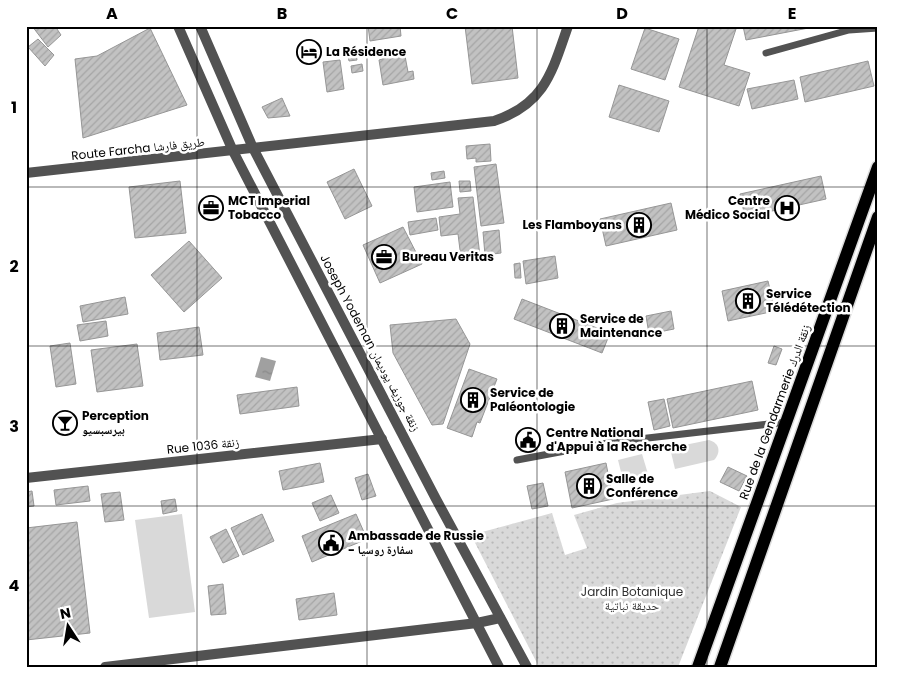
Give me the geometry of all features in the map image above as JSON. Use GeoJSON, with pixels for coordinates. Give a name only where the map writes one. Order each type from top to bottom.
{"type":"FeatureCollection","features":[{"type":"Feature","properties":{"kind":"main road","name":"Rue de la Gendarmerie زنقة الدرك"},"geometry":{"type":"LineString","coordinates":[[698,667],[878,167]]}},
{"type":"Feature","properties":{"kind":"main road"},"geometry":{"type":"LineString","coordinates":[[720,667],[878,218]]}},
{"type":"Feature","properties":{"kind":"street"},"geometry":{"type":"LineString","coordinates":[[178,26],[233,151],[499,667]]}},
{"type":"Feature","properties":{"kind":"street","name":"Joseph Yodeman زنقة جوزيف يوديمان"},"geometry":{"type":"LineString","coordinates":[[200,26],[253,148],[436,498],[476,569],[527,667]]}},
{"type":"Feature","properties":{"kind":"street","name":"Route Farcha طريق فارشا"},"geometry":{"type":"LineString","coordinates":[[26,173],[494,121],[512,115],[530,102],[549,80],[568,26]]}},
{"type":"Feature","properties":{"kind":"street","name":"Rue 1036 زنقة"},"geometry":{"type":"LineString","coordinates":[[26,478],[382,439]]}},
{"type":"Feature","properties":{"kind":"street"},"geometry":{"type":"LineString","coordinates":[[105,667],[477,623],[500,618]]}},
{"type":"Feature","properties":{"kind":"lane"},"geometry":{"type":"LineString","coordinates":[[766,53],[849,30],[877,28]]}},
{"type":"Feature","properties":{"kind":"lane"},"geometry":{"type":"LineString","coordinates":[[517,460],[613,442],[786,422]]}},
{"type":"Feature","properties":{"kind":"green space"},"geometry":{"type":"Polygon","coordinates":[[[709,440],[713,441],[718,448],[718,454],[714,460],[675,469],[670,448],[709,440]]]}},
{"type":"Feature","properties":{"kind":"green space"},"geometry":{"type":"Polygon","coordinates":[[[642,454],[648,474],[623,480],[618,460],[642,454]]]}},
{"type":"Feature","properties":{"kind":"green space","name":"Jardin Botanique حديقة نباتية"},"geometry":{"type":"Polygon","coordinates":[[[710,491],[741,507],[678,667],[539,667],[471,535],[552,513],[565,555],[587,548],[574,515],[617,503],[710,491]]]}},
{"type":"Feature","properties":{"kind":"green space"},"geometry":{"type":"Polygon","coordinates":[[[182,514],[195,612],[149,618],[135,520],[182,514]]]}},
{"type":"Feature","properties":{"kind":"water"},"geometry":{"type":"Polygon","coordinates":[[[261,357],[276,361],[270,381],[255,377],[261,357]]]}},
{"type":"Feature","properties":{"kind":"building"},"geometry":{"type":"Polygon","coordinates":[[[32,26],[55,26],[61,35],[48,47],[32,26]]]}},
{"type":"Feature","properties":{"kind":"building"},"geometry":{"type":"Polygon","coordinates":[[[368,26],[400,26],[401,36],[370,41],[368,26]]]}},
{"type":"Feature","properties":{"kind":"building"},"geometry":{"type":"Polygon","coordinates":[[[465,26],[512,26],[518,78],[472,84],[465,26]]]}},
{"type":"Feature","properties":{"kind":"building"},"geometry":{"type":"Polygon","coordinates":[[[699,26],[737,26],[724,65],[750,73],[739,106],[679,87],[699,26]]]}},
{"type":"Feature","properties":{"kind":"building"},"geometry":{"type":"Polygon","coordinates":[[[743,26],[819,26],[746,40],[743,26]]]}},
{"type":"Feature","properties":{"kind":"building"},"geometry":{"type":"Polygon","coordinates":[[[150,28],[187,105],[83,138],[75,59],[97,56],[150,28]]]}},
{"type":"Feature","properties":{"kind":"building"},"geometry":{"type":"Polygon","coordinates":[[[645,28],[679,39],[665,80],[631,69],[645,28]]]}},
{"type":"Feature","properties":{"kind":"building"},"geometry":{"type":"Polygon","coordinates":[[[38,39],[54,55],[45,66],[28,47],[38,39]]]}},
{"type":"Feature","properties":{"kind":"building"},"geometry":{"type":"Polygon","coordinates":[[[395,51],[396,57],[405,56],[408,72],[413,71],[414,79],[383,85],[379,60],[386,58],[385,52],[395,51]]]}},
{"type":"Feature","properties":{"kind":"building"},"geometry":{"type":"Polygon","coordinates":[[[356,54],[357,60],[349,61],[348,56],[356,54]]]}},
{"type":"Feature","properties":{"kind":"building"},"geometry":{"type":"Polygon","coordinates":[[[340,60],[344,89],[327,92],[323,62],[340,60]]]}},
{"type":"Feature","properties":{"kind":"building"},"geometry":{"type":"Polygon","coordinates":[[[868,61],[874,86],[805,102],[800,77],[868,61]]]}},
{"type":"Feature","properties":{"kind":"building"},"geometry":{"type":"Polygon","coordinates":[[[362,64],[363,71],[352,73],[351,66],[362,64]]]}},
{"type":"Feature","properties":{"kind":"building"},"geometry":{"type":"Polygon","coordinates":[[[794,80],[798,99],[752,109],[747,89],[794,80]]]}},
{"type":"Feature","properties":{"kind":"building"},"geometry":{"type":"Polygon","coordinates":[[[619,85],[669,101],[659,132],[609,117],[619,85]]]}},
{"type":"Feature","properties":{"kind":"building"},"geometry":{"type":"Polygon","coordinates":[[[282,98],[290,116],[268,118],[262,107],[282,98]]]}},
{"type":"Feature","properties":{"kind":"building"},"geometry":{"type":"Polygon","coordinates":[[[490,144],[491,161],[476,162],[476,158],[467,159],[466,146],[490,144]]]}},
{"type":"Feature","properties":{"kind":"building"},"geometry":{"type":"Polygon","coordinates":[[[496,164],[504,223],[481,226],[474,167],[496,164]]]}},
{"type":"Feature","properties":{"kind":"building"},"geometry":{"type":"Polygon","coordinates":[[[354,169],[372,206],[345,219],[327,182],[354,169]]]}},
{"type":"Feature","properties":{"kind":"building"},"geometry":{"type":"Polygon","coordinates":[[[444,171],[445,178],[432,180],[431,173],[444,171]]]}},
{"type":"Feature","properties":{"kind":"building"},"geometry":{"type":"Polygon","coordinates":[[[821,176],[826,199],[745,217],[740,194],[821,176]]]}},
{"type":"Feature","properties":{"kind":"building"},"geometry":{"type":"Polygon","coordinates":[[[180,181],[186,233],[135,238],[129,187],[180,181]]]}},
{"type":"Feature","properties":{"kind":"building"},"geometry":{"type":"Polygon","coordinates":[[[459,181],[470,181],[471,191],[460,192],[459,181]]]}},
{"type":"Feature","properties":{"kind":"building"},"geometry":{"type":"Polygon","coordinates":[[[450,182],[453,207],[417,212],[414,187],[450,182]]]}},
{"type":"Feature","properties":{"kind":"building"},"geometry":{"type":"Polygon","coordinates":[[[473,197],[480,256],[461,258],[458,234],[441,236],[439,217],[460,214],[458,198],[473,197]]]}},
{"type":"Feature","properties":{"kind":"building","name":"Les Flamboyans"},"geometry":{"type":"Polygon","coordinates":[[[671,203],[677,230],[606,246],[600,219],[671,203]]]}},
{"type":"Feature","properties":{"kind":"building"},"geometry":{"type":"Polygon","coordinates":[[[436,218],[438,230],[410,235],[408,222],[436,218]]]}},
{"type":"Feature","properties":{"kind":"building"},"geometry":{"type":"Polygon","coordinates":[[[403,227],[422,264],[380,283],[363,245],[403,227]]]}},
{"type":"Feature","properties":{"kind":"building"},"geometry":{"type":"Polygon","coordinates":[[[499,230],[501,253],[485,255],[483,232],[499,230]]]}},
{"type":"Feature","properties":{"kind":"building"},"geometry":{"type":"Polygon","coordinates":[[[189,241],[222,278],[184,312],[151,275],[189,241]]]}},
{"type":"Feature","properties":{"kind":"building"},"geometry":{"type":"Polygon","coordinates":[[[555,256],[558,278],[526,284],[523,261],[555,256]]]}},
{"type":"Feature","properties":{"kind":"building"},"geometry":{"type":"Polygon","coordinates":[[[520,263],[521,278],[515,278],[514,264],[520,263]]]}},
{"type":"Feature","properties":{"kind":"building","name":"Service Télédétection"},"geometry":{"type":"Polygon","coordinates":[[[768,281],[775,311],[728,321],[722,291],[768,281]]]}},
{"type":"Feature","properties":{"kind":"building"},"geometry":{"type":"Polygon","coordinates":[[[125,297],[128,314],[83,322],[80,306],[125,297]]]}},
{"type":"Feature","properties":{"kind":"building","name":"Service de Maintenance"},"geometry":{"type":"Polygon","coordinates":[[[522,299],[610,333],[602,353],[514,319],[522,299]]]}},
{"type":"Feature","properties":{"kind":"building"},"geometry":{"type":"Polygon","coordinates":[[[671,311],[674,329],[649,334],[646,316],[671,311]]]}},
{"type":"Feature","properties":{"kind":"building"},"geometry":{"type":"Polygon","coordinates":[[[456,319],[470,344],[443,424],[432,425],[393,353],[390,325],[456,319]]]}},
{"type":"Feature","properties":{"kind":"building"},"geometry":{"type":"Polygon","coordinates":[[[106,321],[108,336],[80,341],[77,325],[106,321]]]}},
{"type":"Feature","properties":{"kind":"building"},"geometry":{"type":"Polygon","coordinates":[[[199,327],[203,355],[160,360],[157,333],[199,327]]]}},
{"type":"Feature","properties":{"kind":"building"},"geometry":{"type":"Polygon","coordinates":[[[70,343],[76,384],[56,387],[50,346],[70,343]]]}},
{"type":"Feature","properties":{"kind":"building"},"geometry":{"type":"Polygon","coordinates":[[[137,344],[143,386],[97,392],[91,350],[137,344]]]}},
{"type":"Feature","properties":{"kind":"building"},"geometry":{"type":"Polygon","coordinates":[[[774,346],[782,349],[776,365],[768,363],[774,346]]]}},
{"type":"Feature","properties":{"kind":"building","name":"Service de Paléontologie"},"geometry":{"type":"Polygon","coordinates":[[[469,369],[497,379],[480,423],[477,422],[472,437],[447,428],[469,369]]]}},
{"type":"Feature","properties":{"kind":"building"},"geometry":{"type":"Polygon","coordinates":[[[752,381],[758,410],[673,428],[667,399],[752,381]]]}},
{"type":"Feature","properties":{"kind":"building"},"geometry":{"type":"Polygon","coordinates":[[[297,387],[299,406],[240,414],[237,395],[297,387]]]}},
{"type":"Feature","properties":{"kind":"building"},"geometry":{"type":"Polygon","coordinates":[[[664,399],[670,426],[654,430],[648,402],[664,399]]]}},
{"type":"Feature","properties":{"kind":"building"},"geometry":{"type":"Polygon","coordinates":[[[320,463],[324,482],[283,490],[279,471],[320,463]]]}},
{"type":"Feature","properties":{"kind":"building","name":"Salle de Conférence"},"geometry":{"type":"Polygon","coordinates":[[[606,463],[613,499],[572,508],[565,472],[606,463]]]}},
{"type":"Feature","properties":{"kind":"building"},"geometry":{"type":"Polygon","coordinates":[[[728,467],[747,476],[739,491],[720,482],[728,467]]]}},
{"type":"Feature","properties":{"kind":"building"},"geometry":{"type":"Polygon","coordinates":[[[368,474],[376,496],[362,500],[355,478],[368,474]]]}},
{"type":"Feature","properties":{"kind":"building"},"geometry":{"type":"Polygon","coordinates":[[[543,483],[548,506],[532,509],[527,486],[543,483]]]}},
{"type":"Feature","properties":{"kind":"building"},"geometry":{"type":"Polygon","coordinates":[[[88,486],[90,501],[56,505],[54,490],[88,486]]]}},
{"type":"Feature","properties":{"kind":"building"},"geometry":{"type":"Polygon","coordinates":[[[32,491],[34,506],[26,507],[26,492],[32,491]]]}},
{"type":"Feature","properties":{"kind":"building"},"geometry":{"type":"Polygon","coordinates":[[[120,492],[124,520],[105,522],[101,494],[120,492]]]}},
{"type":"Feature","properties":{"kind":"building"},"geometry":{"type":"Polygon","coordinates":[[[331,495],[339,513],[320,521],[312,503],[331,495]]]}},
{"type":"Feature","properties":{"kind":"building"},"geometry":{"type":"Polygon","coordinates":[[[175,499],[177,511],[163,514],[161,501],[175,499]]]}},
{"type":"Feature","properties":{"kind":"building"},"geometry":{"type":"Polygon","coordinates":[[[262,514],[274,541],[243,555],[231,528],[262,514]]]}},
{"type":"Feature","properties":{"kind":"building"},"geometry":{"type":"Polygon","coordinates":[[[356,514],[367,539],[312,562],[302,536],[356,514]]]}},
{"type":"Feature","properties":{"kind":"building"},"geometry":{"type":"Polygon","coordinates":[[[77,522],[90,633],[26,640],[26,528],[77,522]]]}},
{"type":"Feature","properties":{"kind":"building"},"geometry":{"type":"Polygon","coordinates":[[[226,529],[239,556],[223,563],[210,537],[226,529]]]}},
{"type":"Feature","properties":{"kind":"building"},"geometry":{"type":"Polygon","coordinates":[[[223,584],[226,614],[211,615],[208,586],[223,584]]]}},
{"type":"Feature","properties":{"kind":"building"},"geometry":{"type":"Polygon","coordinates":[[[334,593],[337,615],[299,620],[296,599],[334,593]]]}},
{"type":"Feature","properties":{"kind":"place","name":"La Résidence"},"geometry":{"type":"Point","coordinates":[309,52]}},
{"type":"Feature","properties":{"kind":"place","name":"MCT Imperial Tobacco"},"geometry":{"type":"Point","coordinates":[211,208]}},
{"type":"Feature","properties":{"kind":"place","name":"Centre Médico Social"},"geometry":{"type":"Point","coordinates":[787,208]}},
{"type":"Feature","properties":{"kind":"place","name":"Les Flamboyans"},"geometry":{"type":"Point","coordinates":[639,225]}},
{"type":"Feature","properties":{"kind":"place","name":"Bureau Veritas"},"geometry":{"type":"Point","coordinates":[384,257]}},
{"type":"Feature","properties":{"kind":"place","name":"Service Télédétection"},"geometry":{"type":"Point","coordinates":[748,301]}},
{"type":"Feature","properties":{"kind":"place","name":"Service de Maintenance"},"geometry":{"type":"Point","coordinates":[562,326]}},
{"type":"Feature","properties":{"kind":"place","name":"Service de Paléontologie"},"geometry":{"type":"Point","coordinates":[473,400]}},
{"type":"Feature","properties":{"kind":"place","name":"Perception بيرسبسيو"},"geometry":{"type":"Point","coordinates":[65,423]}},
{"type":"Feature","properties":{"kind":"place","name":"Centre National d'Appui à la Recherche"},"geometry":{"type":"Point","coordinates":[528,440]}},
{"type":"Feature","properties":{"kind":"place","name":"Salle de Conférence"},"geometry":{"type":"Point","coordinates":[589,486]}},
{"type":"Feature","properties":{"kind":"place","name":"Ambassade de Russie - سفارة روسيا"},"geometry":{"type":"Point","coordinates":[331,543]}}]}
